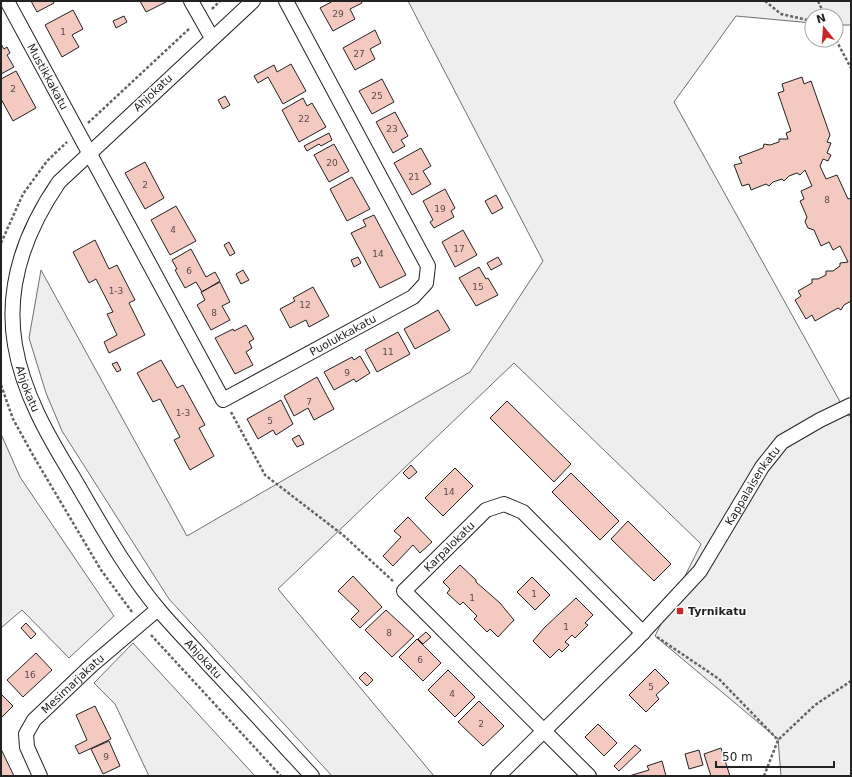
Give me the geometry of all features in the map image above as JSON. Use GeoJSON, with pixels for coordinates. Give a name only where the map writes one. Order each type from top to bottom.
{"type":"FeatureCollection","features":[{"type":"Feature","properties":{"kind":"street","name":"Mustikkakatu"},"geometry":{"type":"LineString","coordinates":[[7,1],[90,153]]}},
{"type":"Feature","properties":{"kind":"street"},"geometry":{"type":"LineString","coordinates":[[191,1],[212,38]]}},
{"type":"Feature","properties":{"kind":"street","name":"Ahjokatu"},"geometry":{"type":"LineString","coordinates":[[253,1],[59,182],[44,205],[27,237],[16,276],[13,311],[15,345],[27,389],[48,435],[114,546],[158,609],[312,776]]}},
{"type":"Feature","properties":{"kind":"street","name":"Puolukkakatu"},"geometry":{"type":"LineString","coordinates":[[224,400],[413,297],[426,283],[428,266],[286,1]]}},
{"type":"Feature","properties":{"kind":"street"},"geometry":{"type":"LineString","coordinates":[[90,153],[224,400]]}},
{"type":"Feature","properties":{"kind":"street","name":"Kappalaisenkatu"},"geometry":{"type":"LineString","coordinates":[[645,631],[700,571],[762,467],[782,442],[820,420],[851,405]]}},
{"type":"Feature","properties":{"kind":"street","name":"Karpalokatu"},"geometry":{"type":"LineString","coordinates":[[404,591],[486,510],[504,504],[523,512],[645,631]]}},
{"type":"Feature","properties":{"kind":"street"},"geometry":{"type":"LineString","coordinates":[[404,591],[589,776]]}},
{"type":"Feature","properties":{"kind":"street","name":"Mesimarjakatu"},"geometry":{"type":"LineString","coordinates":[[40,776],[27,747],[26,734],[34,720],[92,665],[158,609]]}},
{"type":"Feature","properties":{"kind":"street"},"geometry":{"type":"LineString","coordinates":[[498,776],[645,631]]}},
{"type":"Feature","properties":{"kind":"path"},"geometry":{"type":"LineString","coordinates":[[1,243],[2,236],[23,194],[43,166],[220,1]]}},
{"type":"Feature","properties":{"kind":"path"},"geometry":{"type":"LineString","coordinates":[[765,1],[781,14],[804,19]]}},
{"type":"Feature","properties":{"kind":"path"},"geometry":{"type":"LineString","coordinates":[[840,48],[851,68]]}},
{"type":"Feature","properties":{"kind":"path"},"geometry":{"type":"LineString","coordinates":[[224,400],[265,475],[343,535],[404,591]]}},
{"type":"Feature","properties":{"kind":"path"},"geometry":{"type":"LineString","coordinates":[[645,631],[719,679],[778,740]]}},
{"type":"Feature","properties":{"kind":"path"},"geometry":{"type":"LineString","coordinates":[[764,776],[778,740],[815,704],[851,681]]}},
{"type":"Feature","properties":{"kind":"shaded area"},"geometry":{"type":"Polygon","coordinates":[[[408,1],[851,1],[851,25],[844,25],[844,8],[804,8],[804,22],[736,16],[674,102],[848,416],[851,415],[851,776],[781,776],[778,739],[655,636],[701,544],[514,363],[278,589],[434,776],[332,776],[169,599],[62,431],[46,393],[29,338],[41,270],[187,536],[470,372],[543,261],[408,1]]]}},
{"type":"Feature","properties":{"kind":"shaded area"},"geometry":{"type":"Polygon","coordinates":[[[1,434],[20,477],[114,616],[69,658],[22,610],[1,628],[1,434]]]}},
{"type":"Feature","properties":{"kind":"shaded area"},"geometry":{"type":"Polygon","coordinates":[[[133,643],[255,776],[149,776],[115,704],[94,683],[133,643]]]}},
{"type":"Feature","properties":{"kind":"building"},"geometry":{"type":"Polygon","coordinates":[[[31,1],[53,1],[54,3],[37,12],[31,1]]]}},
{"type":"Feature","properties":{"kind":"building"},"geometry":{"type":"Polygon","coordinates":[[[140,1],[165,1],[166,2],[146,12],[140,1]]]}},
{"type":"Feature","properties":{"kind":"building"},"geometry":{"type":"Polygon","coordinates":[[[333,1],[361,1],[362,3],[350,9],[355,19],[333,31],[320,8],[333,1]]]}},
{"type":"Feature","properties":{"kind":"building"},"geometry":{"type":"Polygon","coordinates":[[[73,10],[83,29],[72,35],[79,47],[62,57],[45,25],[73,10]]]}},
{"type":"Feature","properties":{"kind":"building"},"geometry":{"type":"Polygon","coordinates":[[[124,16],[127,22],[116,28],[113,21],[124,16]]]}},
{"type":"Feature","properties":{"kind":"building"},"geometry":{"type":"Polygon","coordinates":[[[375,30],[381,43],[370,49],[375,59],[355,70],[343,48],[375,30]]]}},
{"type":"Feature","properties":{"kind":"building"},"geometry":{"type":"Polygon","coordinates":[[[1,44],[4,49],[7,47],[10,53],[7,55],[14,67],[1,74],[1,44]]]}},
{"type":"Feature","properties":{"kind":"building"},"geometry":{"type":"Polygon","coordinates":[[[291,64],[306,91],[283,104],[268,77],[258,83],[254,76],[274,65],[277,72],[291,64]]]}},
{"type":"Feature","properties":{"kind":"building"},"geometry":{"type":"Polygon","coordinates":[[[16,71],[36,108],[13,121],[1,99],[1,79],[16,71]]]}},
{"type":"Feature","properties":{"kind":"building"},"geometry":{"type":"Polygon","coordinates":[[[802,77],[804,84],[811,81],[830,135],[827,142],[831,143],[827,153],[831,155],[828,161],[823,159],[820,166],[826,179],[837,175],[848,199],[851,198],[851,301],[844,305],[841,310],[838,308],[815,321],[812,315],[806,319],[795,300],[801,296],[798,291],[812,283],[812,279],[818,279],[826,275],[826,271],[833,271],[840,266],[840,263],[848,262],[840,246],[833,250],[829,242],[821,246],[814,230],[808,228],[805,222],[807,217],[800,201],[804,199],[801,191],[812,186],[805,170],[800,175],[797,173],[789,176],[784,181],[782,179],[773,182],[769,186],[766,184],[751,190],[749,184],[742,186],[734,165],[742,163],[739,157],[763,148],[764,144],[770,145],[779,142],[779,139],[788,139],[786,133],[791,131],[778,93],[784,91],[782,84],[802,77]]]}},
{"type":"Feature","properties":{"kind":"building"},"geometry":{"type":"Polygon","coordinates":[[[382,79],[394,102],[372,114],[359,91],[382,79]]]}},
{"type":"Feature","properties":{"kind":"building"},"geometry":{"type":"Polygon","coordinates":[[[225,96],[230,105],[223,109],[218,100],[225,96]]]}},
{"type":"Feature","properties":{"kind":"building"},"geometry":{"type":"Polygon","coordinates":[[[303,98],[307,106],[312,103],[326,127],[299,142],[282,110],[303,98]]]}},
{"type":"Feature","properties":{"kind":"building"},"geometry":{"type":"Polygon","coordinates":[[[395,112],[408,136],[401,140],[405,146],[393,153],[376,122],[395,112]]]}},
{"type":"Feature","properties":{"kind":"building"},"geometry":{"type":"Polygon","coordinates":[[[329,133],[332,140],[321,146],[319,144],[307,151],[304,146],[329,133]]]}},
{"type":"Feature","properties":{"kind":"building"},"geometry":{"type":"Polygon","coordinates":[[[334,144],[349,171],[329,182],[314,155],[334,144]]]}},
{"type":"Feature","properties":{"kind":"building"},"geometry":{"type":"Polygon","coordinates":[[[421,148],[431,166],[423,171],[431,184],[412,195],[394,163],[421,148]]]}},
{"type":"Feature","properties":{"kind":"building"},"geometry":{"type":"Polygon","coordinates":[[[145,162],[164,198],[145,209],[125,173],[145,162]]]}},
{"type":"Feature","properties":{"kind":"building"},"geometry":{"type":"Polygon","coordinates":[[[352,177],[370,209],[347,221],[330,189],[352,177]]]}},
{"type":"Feature","properties":{"kind":"building"},"geometry":{"type":"Polygon","coordinates":[[[445,189],[455,208],[451,211],[454,217],[434,228],[430,222],[433,220],[423,201],[445,189]]]}},
{"type":"Feature","properties":{"kind":"building"},"geometry":{"type":"Polygon","coordinates":[[[496,195],[503,208],[492,214],[485,201],[496,195]]]}},
{"type":"Feature","properties":{"kind":"building"},"geometry":{"type":"Polygon","coordinates":[[[176,206],[196,241],[170,255],[151,220],[176,206]]]}},
{"type":"Feature","properties":{"kind":"building"},"geometry":{"type":"Polygon","coordinates":[[[374,215],[406,275],[380,288],[351,233],[366,226],[363,220],[374,215]]]}},
{"type":"Feature","properties":{"kind":"building"},"geometry":{"type":"Polygon","coordinates":[[[463,230],[477,255],[455,267],[442,242],[463,230]]]}},
{"type":"Feature","properties":{"kind":"building"},"geometry":{"type":"Polygon","coordinates":[[[95,240],[109,269],[117,265],[135,300],[129,303],[145,335],[109,353],[104,342],[117,335],[107,314],[113,312],[96,279],[89,283],[73,252],[95,240]]]}},
{"type":"Feature","properties":{"kind":"building"},"geometry":{"type":"Polygon","coordinates":[[[229,242],[235,253],[230,256],[224,245],[229,242]]]}},
{"type":"Feature","properties":{"kind":"building"},"geometry":{"type":"Polygon","coordinates":[[[191,249],[206,277],[215,272],[220,281],[202,292],[196,282],[185,288],[175,270],[177,269],[172,260],[191,249]]]}},
{"type":"Feature","properties":{"kind":"building"},"geometry":{"type":"Polygon","coordinates":[[[358,257],[361,263],[354,267],[351,260],[358,257]]]}},
{"type":"Feature","properties":{"kind":"building"},"geometry":{"type":"Polygon","coordinates":[[[498,257],[502,264],[491,270],[487,263],[498,257]]]}},
{"type":"Feature","properties":{"kind":"building"},"geometry":{"type":"Polygon","coordinates":[[[479,267],[486,279],[488,278],[498,295],[476,306],[459,278],[479,267]]]}},
{"type":"Feature","properties":{"kind":"building"},"geometry":{"type":"Polygon","coordinates":[[[243,270],[249,280],[241,284],[236,274],[243,270]]]}},
{"type":"Feature","properties":{"kind":"building"},"geometry":{"type":"Polygon","coordinates":[[[220,282],[230,302],[222,306],[230,320],[211,330],[197,305],[205,300],[201,292],[220,282]]]}},
{"type":"Feature","properties":{"kind":"building"},"geometry":{"type":"Polygon","coordinates":[[[313,287],[329,316],[309,327],[306,320],[290,328],[280,309],[295,301],[293,298],[313,287]]]}},
{"type":"Feature","properties":{"kind":"building"},"geometry":{"type":"Polygon","coordinates":[[[438,310],[450,330],[415,349],[404,329],[438,310]]]}},
{"type":"Feature","properties":{"kind":"building"},"geometry":{"type":"Polygon","coordinates":[[[246,325],[254,339],[249,342],[252,348],[246,352],[253,365],[235,374],[215,338],[233,329],[234,331],[246,325]]]}},
{"type":"Feature","properties":{"kind":"building"},"geometry":{"type":"Polygon","coordinates":[[[398,332],[410,354],[377,372],[365,350],[398,332]]]}},
{"type":"Feature","properties":{"kind":"building"},"geometry":{"type":"Polygon","coordinates":[[[360,356],[370,373],[356,382],[354,379],[334,390],[324,372],[352,357],[354,360],[360,356]]]}},
{"type":"Feature","properties":{"kind":"building"},"geometry":{"type":"Polygon","coordinates":[[[161,360],[177,388],[183,385],[205,425],[199,428],[214,456],[190,470],[174,440],[180,437],[160,399],[153,402],[137,373],[161,360]]]}},
{"type":"Feature","properties":{"kind":"building"},"geometry":{"type":"Polygon","coordinates":[[[117,362],[121,370],[117,372],[112,364],[117,362]]]}},
{"type":"Feature","properties":{"kind":"building"},"geometry":{"type":"Polygon","coordinates":[[[317,377],[334,409],[314,420],[308,408],[294,416],[284,396],[317,377]]]}},
{"type":"Feature","properties":{"kind":"building"},"geometry":{"type":"Polygon","coordinates":[[[281,400],[293,424],[276,435],[273,430],[258,439],[247,419],[281,400]]]}},
{"type":"Feature","properties":{"kind":"building"},"geometry":{"type":"Polygon","coordinates":[[[507,401],[571,464],[554,482],[490,418],[507,401]]]}},
{"type":"Feature","properties":{"kind":"building"},"geometry":{"type":"Polygon","coordinates":[[[299,435],[304,444],[297,447],[292,439],[299,435]]]}},
{"type":"Feature","properties":{"kind":"building"},"geometry":{"type":"Polygon","coordinates":[[[411,465],[417,472],[409,479],[403,473],[411,465]]]}},
{"type":"Feature","properties":{"kind":"building"},"geometry":{"type":"Polygon","coordinates":[[[455,468],[473,486],[443,516],[425,498],[455,468]]]}},
{"type":"Feature","properties":{"kind":"building"},"geometry":{"type":"Polygon","coordinates":[[[571,473],[619,521],[600,540],[552,492],[571,473]]]}},
{"type":"Feature","properties":{"kind":"building"},"geometry":{"type":"Polygon","coordinates":[[[408,517],[432,542],[420,553],[413,545],[393,566],[383,556],[401,537],[394,531],[408,517]]]}},
{"type":"Feature","properties":{"kind":"building"},"geometry":{"type":"Polygon","coordinates":[[[628,521],[671,564],[654,581],[611,539],[628,521]]]}},
{"type":"Feature","properties":{"kind":"building"},"geometry":{"type":"Polygon","coordinates":[[[460,565],[476,580],[476,582],[500,603],[514,620],[498,637],[490,629],[487,632],[474,619],[477,616],[463,602],[460,605],[447,593],[450,589],[443,582],[460,565]]]}},
{"type":"Feature","properties":{"kind":"building"},"geometry":{"type":"Polygon","coordinates":[[[353,576],[382,607],[360,628],[351,619],[359,611],[338,591],[353,576]]]}},
{"type":"Feature","properties":{"kind":"building"},"geometry":{"type":"Polygon","coordinates":[[[532,577],[550,595],[535,610],[517,592],[532,577]]]}},
{"type":"Feature","properties":{"kind":"building"},"geometry":{"type":"Polygon","coordinates":[[[576,598],[593,615],[585,623],[588,625],[575,638],[572,635],[565,642],[569,645],[562,652],[559,649],[550,658],[533,641],[544,628],[576,598]]]}},
{"type":"Feature","properties":{"kind":"building"},"geometry":{"type":"Polygon","coordinates":[[[386,610],[414,636],[392,657],[365,630],[386,610]]]}},
{"type":"Feature","properties":{"kind":"building"},"geometry":{"type":"Polygon","coordinates":[[[26,623],[36,634],[31,639],[21,628],[26,623]]]}},
{"type":"Feature","properties":{"kind":"building"},"geometry":{"type":"Polygon","coordinates":[[[426,632],[431,637],[423,644],[418,639],[426,632]]]}},
{"type":"Feature","properties":{"kind":"building"},"geometry":{"type":"Polygon","coordinates":[[[417,639],[441,663],[423,681],[399,657],[417,639]]]}},
{"type":"Feature","properties":{"kind":"building"},"geometry":{"type":"Polygon","coordinates":[[[36,653],[52,670],[23,697],[7,680],[36,653]]]}},
{"type":"Feature","properties":{"kind":"building"},"geometry":{"type":"Polygon","coordinates":[[[655,669],[669,683],[656,695],[659,699],[646,712],[629,695],[655,669]]]}},
{"type":"Feature","properties":{"kind":"building"},"geometry":{"type":"Polygon","coordinates":[[[448,670],[475,697],[455,717],[428,690],[448,670]]]}},
{"type":"Feature","properties":{"kind":"building"},"geometry":{"type":"Polygon","coordinates":[[[365,672],[373,680],[367,686],[359,678],[365,672]]]}},
{"type":"Feature","properties":{"kind":"building"},"geometry":{"type":"Polygon","coordinates":[[[1,694],[13,706],[1,718],[1,694]]]}},
{"type":"Feature","properties":{"kind":"building"},"geometry":{"type":"Polygon","coordinates":[[[479,701],[504,726],[483,746],[458,722],[479,701]]]}},
{"type":"Feature","properties":{"kind":"building"},"geometry":{"type":"Polygon","coordinates":[[[95,706],[111,739],[79,754],[75,746],[87,740],[76,715],[95,706]]]}},
{"type":"Feature","properties":{"kind":"building"},"geometry":{"type":"Polygon","coordinates":[[[598,724],[617,743],[604,756],[585,737],[598,724]]]}},
{"type":"Feature","properties":{"kind":"building"},"geometry":{"type":"Polygon","coordinates":[[[109,741],[120,766],[103,774],[91,749],[109,741]]]}},
{"type":"Feature","properties":{"kind":"building"},"geometry":{"type":"Polygon","coordinates":[[[635,745],[641,750],[619,771],[614,766],[635,745]]]}},
{"type":"Feature","properties":{"kind":"building"},"geometry":{"type":"Polygon","coordinates":[[[721,748],[730,776],[711,776],[704,754],[721,748]]]}},
{"type":"Feature","properties":{"kind":"building"},"geometry":{"type":"Polygon","coordinates":[[[1,749],[14,776],[1,776],[1,749]]]}},
{"type":"Feature","properties":{"kind":"building"},"geometry":{"type":"Polygon","coordinates":[[[699,750],[703,765],[689,769],[685,754],[699,750]]]}},
{"type":"Feature","properties":{"kind":"building"},"geometry":{"type":"Polygon","coordinates":[[[662,761],[666,776],[629,776],[649,770],[647,766],[662,761]]]}},
{"type":"Feature","properties":{"kind":"place","name":"Tyrnikatu"},"geometry":{"type":"Point","coordinates":[680,611]}}]}
